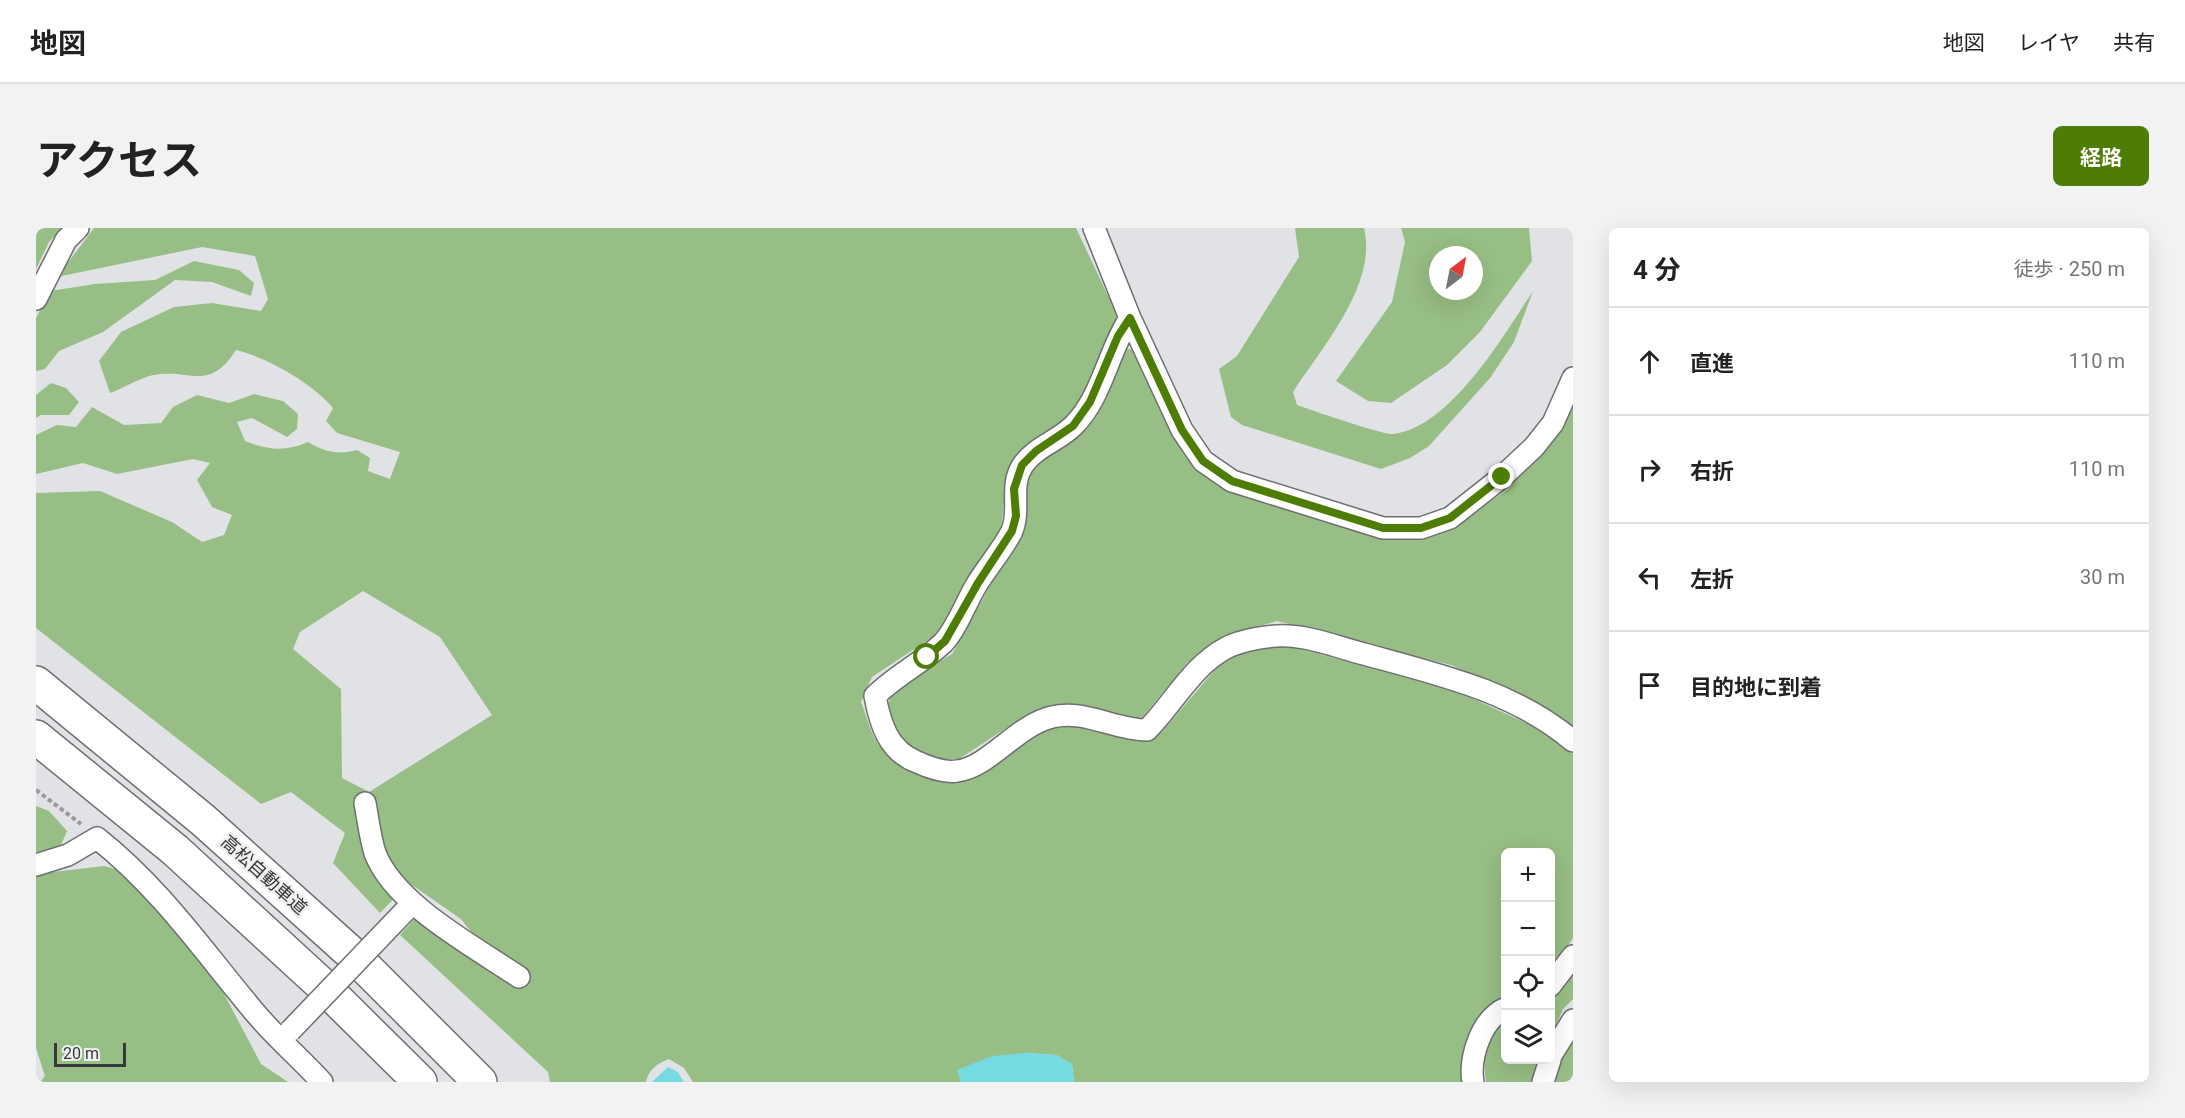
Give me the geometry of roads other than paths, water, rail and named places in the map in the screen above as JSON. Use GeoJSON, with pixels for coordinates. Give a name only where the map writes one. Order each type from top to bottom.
{"type":"FeatureCollection","features":[{"type":"Feature","properties":{"kind":"highway","name":"高松自動車道"},"geometry":{"type":"LineString","coordinates":[[36,682],[203,820],[351,952],[480,1082]]}},
{"type":"Feature","properties":{"kind":"highway"},"geometry":{"type":"LineString","coordinates":[[36,737],[175,850],[321,984],[420,1082]]}},
{"type":"Feature","properties":{"kind":"street"},"geometry":{"type":"LineString","coordinates":[[36,299],[66,240],[78,228]]}},
{"type":"Feature","properties":{"kind":"street"},"geometry":{"type":"LineString","coordinates":[[1094,228],[1130,318],[1182,430],[1203,461],[1232,481],[1383,528],[1421,528],[1450,518],[1502,477],[1534,447],[1553,423],[1573,378]]}},
{"type":"Feature","properties":{"kind":"street"},"geometry":{"type":"LineString","coordinates":[[1130,318],[1118,336],[1090,402],[1073,426],[1036,451],[1022,465],[1014,489],[1016,516],[1012,531],[978,583],[945,641],[927,657],[892,678],[875,696],[879,717],[890,742],[906,758],[930,768],[957,772],[984,759],[1030,725],[1076,714],[1128,730],[1147,730],[1164,713],[1202,666],[1227,648],[1257,639],[1287,636],[1450,677],[1506,699],[1554,725],[1573,741]]}},
{"type":"Feature","properties":{"kind":"street"},"geometry":{"type":"LineString","coordinates":[[365,803],[375,853],[409,907],[519,978]]}},
{"type":"Feature","properties":{"kind":"street"},"geometry":{"type":"LineString","coordinates":[[36,866],[68,855],[98,838],[123,859],[175,911],[253,1010],[286,1036],[322,1082]]}},
{"type":"Feature","properties":{"kind":"street"},"geometry":{"type":"LineString","coordinates":[[286,1036],[409,907]]}},
{"type":"Feature","properties":{"kind":"street"},"geometry":{"type":"LineString","coordinates":[[1555,981],[1573,956]]}},
{"type":"Feature","properties":{"kind":"street"},"geometry":{"type":"LineString","coordinates":[[1473,1082],[1475,1049],[1485,1028],[1504,1010]]}},
{"type":"Feature","properties":{"kind":"street"},"geometry":{"type":"LineString","coordinates":[[1555,1050],[1573,1020]]}},
{"type":"Feature","properties":{"kind":"street"},"geometry":{"type":"LineString","coordinates":[[1543,1082],[1548,1064]]}},
{"type":"Feature","properties":{"kind":"water"},"geometry":{"type":"Polygon","coordinates":[[[1025,1053],[1057,1055],[1072,1064],[1074,1082],[961,1082],[957,1070],[992,1056],[1025,1053]]]}},
{"type":"Feature","properties":{"kind":"water"},"geometry":{"type":"Polygon","coordinates":[[[668,1067],[678,1072],[684,1082],[652,1082],[668,1067]]]}}]}
